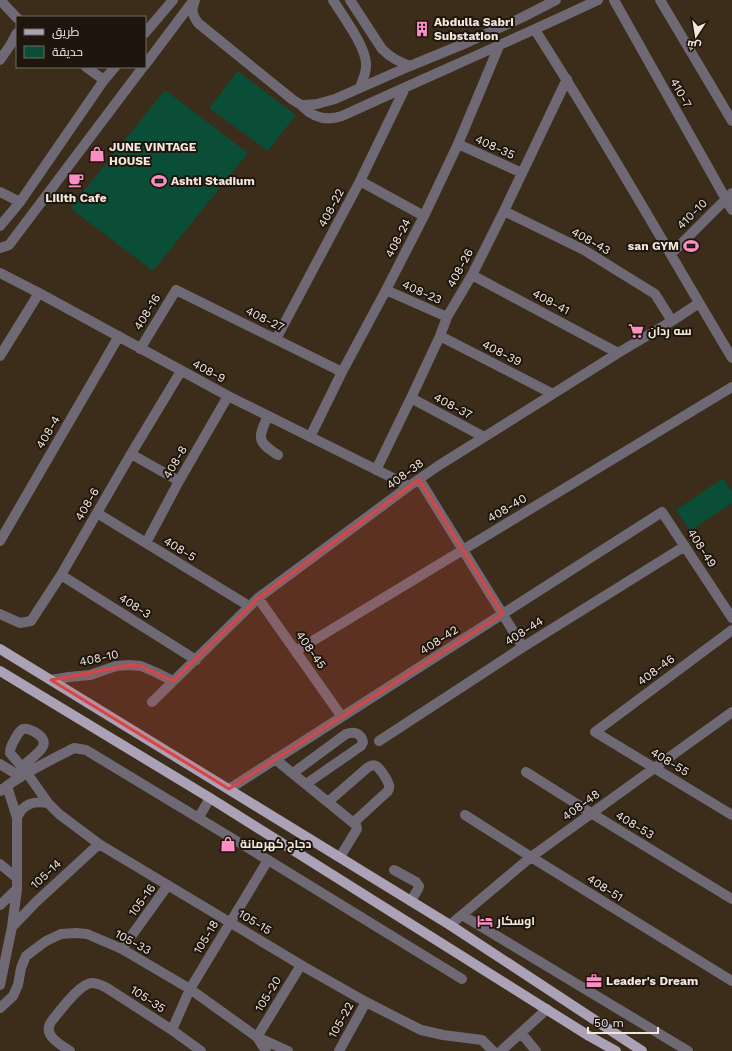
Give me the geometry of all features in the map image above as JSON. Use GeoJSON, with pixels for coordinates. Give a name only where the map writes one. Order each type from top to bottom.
{"type":"FeatureCollection","features":[{"type":"Feature","properties":{"kind":"main road"},"geometry":{"type":"LineString","coordinates":[[0,649],[450,925],[644,1051]]}},
{"type":"Feature","properties":{"kind":"main road"},"geometry":{"type":"LineString","coordinates":[[0,670],[210,798],[589,1036],[616,1051]]}},
{"type":"Feature","properties":{"kind":"street"},"geometry":{"type":"LineString","coordinates":[[0,0],[16,17]]}},
{"type":"Feature","properties":{"kind":"street"},"geometry":{"type":"LineString","coordinates":[[146,32],[173,0]]}},
{"type":"Feature","properties":{"kind":"street"},"geometry":{"type":"LineString","coordinates":[[146,63],[195,0]]}},
{"type":"Feature","properties":{"kind":"street"},"geometry":{"type":"LineString","coordinates":[[195,0],[192,8],[192,14],[198,23],[293,100],[303,106],[303,108],[322,119],[335,119],[535,30],[598,0]]}},
{"type":"Feature","properties":{"kind":"street"},"geometry":{"type":"LineString","coordinates":[[333,0],[363,48],[366,72],[360,88]]}},
{"type":"Feature","properties":{"kind":"street"},"geometry":{"type":"LineString","coordinates":[[350,0],[382,49],[389,56],[410,66]]}},
{"type":"Feature","properties":{"kind":"street"},"geometry":{"type":"LineString","coordinates":[[303,106],[335,100],[493,31],[556,0]]}},
{"type":"Feature","properties":{"kind":"street","name":"410-7"},"geometry":{"type":"LineString","coordinates":[[614,0],[729,196],[732,210]]}},
{"type":"Feature","properties":{"kind":"street"},"geometry":{"type":"LineString","coordinates":[[660,0],[732,121]]}},
{"type":"Feature","properties":{"kind":"street"},"geometry":{"type":"LineString","coordinates":[[177,23],[182,20],[189,20],[198,23]]}},
{"type":"Feature","properties":{"kind":"street"},"geometry":{"type":"LineString","coordinates":[[535,30],[567,79],[732,358]]}},
{"type":"Feature","properties":{"kind":"street"},"geometry":{"type":"LineString","coordinates":[[0,60],[16,35]]}},
{"type":"Feature","properties":{"kind":"street","name":"408-24"},"geometry":{"type":"LineString","coordinates":[[310,437],[342,372],[424,216],[458,144],[499,46]]}},
{"type":"Feature","properties":{"kind":"street"},"geometry":{"type":"LineString","coordinates":[[87,68],[104,80]]}},
{"type":"Feature","properties":{"kind":"street"},"geometry":{"type":"LineString","coordinates":[[0,226],[20,202],[104,80],[114,68]]}},
{"type":"Feature","properties":{"kind":"street"},"geometry":{"type":"LineString","coordinates":[[0,248],[9,244],[142,68]]}},
{"type":"Feature","properties":{"kind":"street","name":"408-26"},"geometry":{"type":"LineString","coordinates":[[376,470],[440,336],[447,317],[472,274],[504,211],[567,79]]}},
{"type":"Feature","properties":{"kind":"street","name":"408-22"},"geometry":{"type":"LineString","coordinates":[[276,339],[360,181],[405,88]]}},
{"type":"Feature","properties":{"kind":"street"},"geometry":{"type":"LineString","coordinates":[[335,100],[332,111],[335,119]]}},
{"type":"Feature","properties":{"kind":"street","name":"408-35"},"geometry":{"type":"LineString","coordinates":[[458,144],[522,173]]}},
{"type":"Feature","properties":{"kind":"street"},"geometry":{"type":"LineString","coordinates":[[360,181],[424,216]]}},
{"type":"Feature","properties":{"kind":"street"},"geometry":{"type":"LineString","coordinates":[[0,192],[20,202]]}},
{"type":"Feature","properties":{"kind":"street","name":"410-10"},"geometry":{"type":"LineString","coordinates":[[671,254],[729,196]]}},
{"type":"Feature","properties":{"kind":"street","name":"408-43"},"geometry":{"type":"LineString","coordinates":[[504,211],[584,250],[655,294],[672,321]]}},
{"type":"Feature","properties":{"kind":"street","name":"408-9"},"geometry":{"type":"LineString","coordinates":[[0,273],[228,396],[409,486]]}},
{"type":"Feature","properties":{"kind":"street","name":"408-41"},"geometry":{"type":"LineString","coordinates":[[472,274],[618,353]]}},
{"type":"Feature","properties":{"kind":"street","name":"408-27"},"geometry":{"type":"LineString","coordinates":[[176,290],[342,372]]}},
{"type":"Feature","properties":{"kind":"street","name":"408-16"},"geometry":{"type":"LineString","coordinates":[[140,348],[176,290]]}},
{"type":"Feature","properties":{"kind":"street","name":"408-23"},"geometry":{"type":"LineString","coordinates":[[386,290],[447,317]]}},
{"type":"Feature","properties":{"kind":"street"},"geometry":{"type":"LineString","coordinates":[[0,356],[39,293]]}},
{"type":"Feature","properties":{"kind":"street","name":"408-38"},"geometry":{"type":"LineString","coordinates":[[152,702],[258,598],[409,486],[438,466],[699,303]]}},
{"type":"Feature","properties":{"kind":"street","name":"408-4"},"geometry":{"type":"LineString","coordinates":[[0,541],[119,336]]}},
{"type":"Feature","properties":{"kind":"street","name":"408-39"},"geometry":{"type":"LineString","coordinates":[[440,336],[553,394]]}},
{"type":"Feature","properties":{"kind":"street","name":"408-6"},"geometry":{"type":"LineString","coordinates":[[0,614],[20,624],[31,621],[61,575],[181,371]]}},
{"type":"Feature","properties":{"kind":"street","name":"408-40"},"geometry":{"type":"LineString","coordinates":[[296,651],[732,387]]}},
{"type":"Feature","properties":{"kind":"street","name":"408-8"},"geometry":{"type":"LineString","coordinates":[[146,543],[179,481],[228,396]]}},
{"type":"Feature","properties":{"kind":"street","name":"408-37"},"geometry":{"type":"LineString","coordinates":[[411,398],[484,437]]}},
{"type":"Feature","properties":{"kind":"street"},"geometry":{"type":"LineString","coordinates":[[268,416],[260,438],[265,447],[278,455]]}},
{"type":"Feature","properties":{"kind":"street"},"geometry":{"type":"LineString","coordinates":[[131,454],[179,481]]}},
{"type":"Feature","properties":{"kind":"street"},"geometry":{"type":"LineString","coordinates":[[419,479],[523,647]]}},
{"type":"Feature","properties":{"kind":"street","name":"408-49"},"geometry":{"type":"LineString","coordinates":[[662,512],[732,618]]}},
{"type":"Feature","properties":{"kind":"street","name":"408-42"},"geometry":{"type":"LineString","coordinates":[[229,789],[662,512]]}},
{"type":"Feature","properties":{"kind":"street","name":"408-5"},"geometry":{"type":"LineString","coordinates":[[97,513],[250,606]]}},
{"type":"Feature","properties":{"kind":"street","name":"408-44"},"geometry":{"type":"LineString","coordinates":[[379,741],[523,647],[685,546]]}},
{"type":"Feature","properties":{"kind":"street","name":"408-3"},"geometry":{"type":"LineString","coordinates":[[61,575],[196,660]]}},
{"type":"Feature","properties":{"kind":"street","name":"408-45"},"geometry":{"type":"LineString","coordinates":[[258,598],[342,717]]}},
{"type":"Feature","properties":{"kind":"street","name":"408-46"},"geometry":{"type":"LineString","coordinates":[[595,732],[732,630]]}},
{"type":"Feature","properties":{"kind":"street","name":"408-10"},"geometry":{"type":"LineString","coordinates":[[51,680],[90,675],[116,666],[129,665],[141,666],[173,681]]}},
{"type":"Feature","properties":{"kind":"street","name":"408-48"},"geometry":{"type":"LineString","coordinates":[[450,925],[531,857],[732,712]]}},
{"type":"Feature","properties":{"kind":"street"},"geometry":{"type":"LineString","coordinates":[[293,774],[346,734],[355,732],[360,735],[363,742],[361,746],[306,784]]}},
{"type":"Feature","properties":{"kind":"street","name":"408-55"},"geometry":{"type":"LineString","coordinates":[[595,732],[731,813]]}},
{"type":"Feature","properties":{"kind":"street"},"geometry":{"type":"LineString","coordinates":[[0,985],[12,926],[17,889],[17,818],[3,788],[23,772],[74,748],[86,750],[199,817],[462,979]]}},
{"type":"Feature","properties":{"kind":"street"},"geometry":{"type":"LineString","coordinates":[[275,759],[356,825],[357,829],[340,857]]}},
{"type":"Feature","properties":{"kind":"street"},"geometry":{"type":"LineString","coordinates":[[0,764],[23,772]]}},
{"type":"Feature","properties":{"kind":"street"},"geometry":{"type":"LineString","coordinates":[[328,802],[367,768],[372,765],[376,766],[389,783],[390,787],[388,791],[353,823]]}},
{"type":"Feature","properties":{"kind":"street","name":"105-15"},"geometry":{"type":"LineString","coordinates":[[23,772],[59,814],[99,844],[230,922],[366,1002],[425,1031],[482,1040],[494,1051]]}},
{"type":"Feature","properties":{"kind":"street","name":"408-53"},"geometry":{"type":"LineString","coordinates":[[526,772],[732,898]]}},
{"type":"Feature","properties":{"kind":"street"},"geometry":{"type":"LineString","coordinates":[[199,817],[210,798]]}},
{"type":"Feature","properties":{"kind":"street"},"geometry":{"type":"LineString","coordinates":[[17,818],[27,805],[34,802],[48,803]]}},
{"type":"Feature","properties":{"kind":"street","name":"408-51"},"geometry":{"type":"LineString","coordinates":[[465,815],[732,981]]}},
{"type":"Feature","properties":{"kind":"street","name":"105-14"},"geometry":{"type":"LineString","coordinates":[[12,926],[94,847],[99,844]]}},
{"type":"Feature","properties":{"kind":"street","name":"105-18"},"geometry":{"type":"LineString","coordinates":[[172,1030],[190,989],[268,860]]}},
{"type":"Feature","properties":{"kind":"street"},"geometry":{"type":"LineString","coordinates":[[0,864],[17,878]]}},
{"type":"Feature","properties":{"kind":"street"},"geometry":{"type":"LineString","coordinates":[[394,870],[416,882],[419,886],[411,901]]}},
{"type":"Feature","properties":{"kind":"street","name":"105-16"},"geometry":{"type":"LineString","coordinates":[[122,949],[168,885]]}},
{"type":"Feature","properties":{"kind":"street"},"geometry":{"type":"LineString","coordinates":[[0,906],[17,889]]}},
{"type":"Feature","properties":{"kind":"street"},"geometry":{"type":"LineString","coordinates":[[462,915],[688,1051]]}},
{"type":"Feature","properties":{"kind":"street","name":"105-33"},"geometry":{"type":"LineString","coordinates":[[0,1008],[13,996],[18,985],[21,968],[26,956],[53,937],[68,933],[87,934],[122,949],[190,989],[257,1037],[266,1051]]}},
{"type":"Feature","properties":{"kind":"street","name":"105-20"},"geometry":{"type":"LineString","coordinates":[[257,1037],[301,964]]}},
{"type":"Feature","properties":{"kind":"street","name":"105-35"},"geometry":{"type":"LineString","coordinates":[[70,1051],[56,1041],[48,1032],[48,1026],[78,990],[88,983],[100,984],[172,1030],[201,1051]]}},
{"type":"Feature","properties":{"kind":"street","name":"105-22"},"geometry":{"type":"LineString","coordinates":[[339,1051],[366,1002]]}},
{"type":"Feature","properties":{"kind":"street"},"geometry":{"type":"LineString","coordinates":[[501,1051],[547,1009]]}},
{"type":"Feature","properties":{"kind":"street"},"geometry":{"type":"LineString","coordinates":[[521,1033],[536,1051]]}},
{"type":"Feature","properties":{"kind":"street"},"geometry":{"type":"LineString","coordinates":[[257,1037],[288,1051]]}},
{"type":"Feature","properties":{"kind":"highlighted area"},"geometry":{"type":"Polygon","coordinates":[[[419,479],[503,614],[229,789],[51,680],[129,665],[141,666],[173,681],[258,598],[419,479]]]}},
{"type":"Feature","properties":{"kind":"green space"},"geometry":{"type":"Polygon","coordinates":[[[238,71],[296,115],[268,151],[209,108],[238,71]]]}},
{"type":"Feature","properties":{"kind":"green space","name":"Ashti Stadium"},"geometry":{"type":"Polygon","coordinates":[[[165,90],[248,153],[153,271],[70,208],[165,90]]]}},
{"type":"Feature","properties":{"kind":"green space"},"geometry":{"type":"Polygon","coordinates":[[[723,478],[732,492],[732,503],[690,531],[676,510],[723,478]]]}},
{"type":"Feature","properties":{"kind":"place","name":"Abdulla Sabri Substation"},"geometry":{"type":"Point","coordinates":[422,29]}},
{"type":"Feature","properties":{"kind":"place","name":"JUNE VINTAGE HOUSE"},"geometry":{"type":"Point","coordinates":[97,154]}},
{"type":"Feature","properties":{"kind":"place","name":"Lilith Cafe"},"geometry":{"type":"Point","coordinates":[76,180]}},
{"type":"Feature","properties":{"kind":"place","name":"Ashti Stadium"},"geometry":{"type":"Point","coordinates":[159,181]}},
{"type":"Feature","properties":{"kind":"place","name":"san GYM"},"geometry":{"type":"Point","coordinates":[691,246]}},
{"type":"Feature","properties":{"kind":"place","name":"سه ردان"},"geometry":{"type":"Point","coordinates":[636,331]}},
{"type":"Feature","properties":{"kind":"place","name":"دجاج كهرمانة"},"geometry":{"type":"Point","coordinates":[228,844]}},
{"type":"Feature","properties":{"kind":"place","name":"اوسكار"},"geometry":{"type":"Point","coordinates":[485,921]}},
{"type":"Feature","properties":{"kind":"place","name":"Leader's Dream"},"geometry":{"type":"Point","coordinates":[594,981]}}]}
